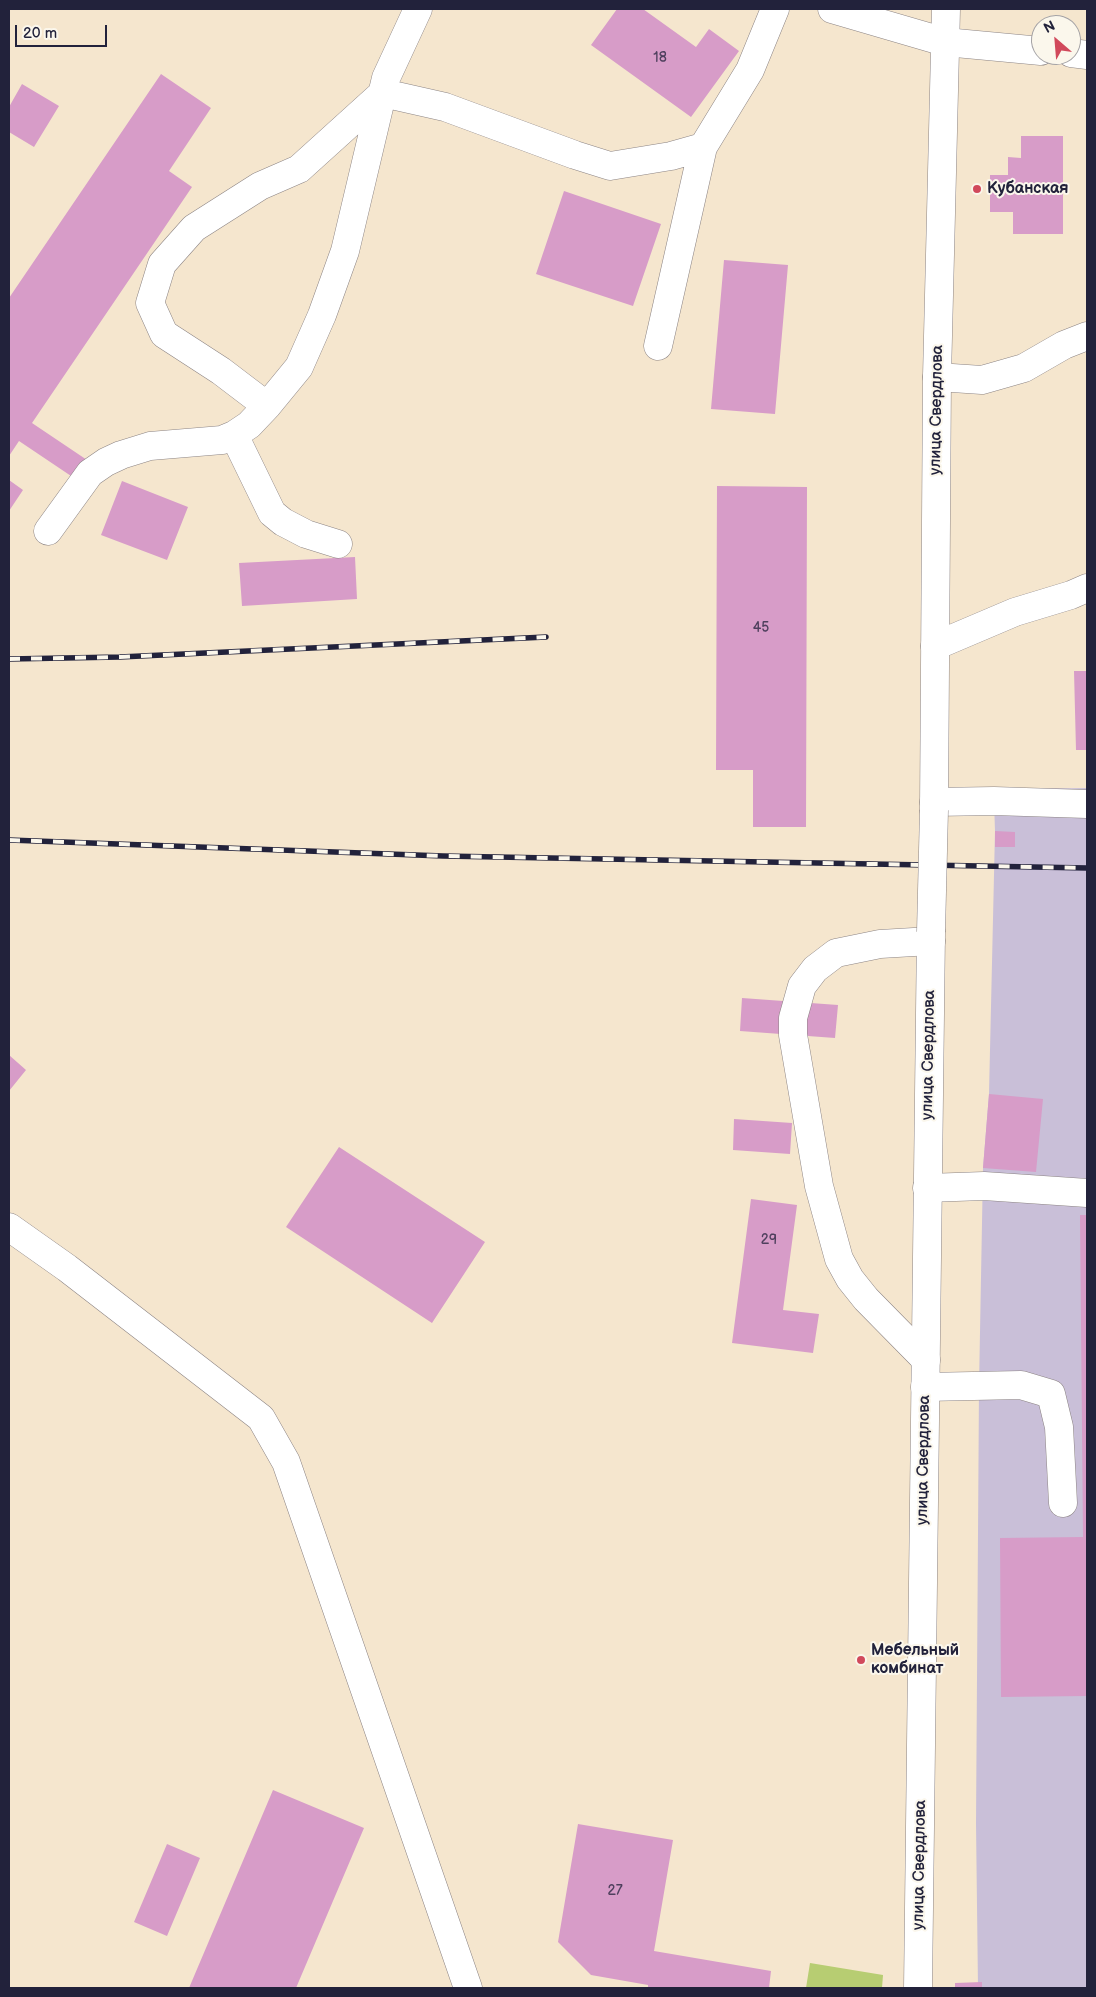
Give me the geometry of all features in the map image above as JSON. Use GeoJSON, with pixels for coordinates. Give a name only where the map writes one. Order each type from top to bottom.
{"type":"FeatureCollection","features":[{"type":"Feature","properties":{"kind":"main road"},"geometry":{"type":"LineString","coordinates":[[48,531],[90,473],[106,462],[150,446],[222,440],[234,435],[249,425],[299,367],[322,315],[345,251],[386,78],[418,9]]}},
{"type":"Feature","properties":{"kind":"main road"},"geometry":{"type":"LineString","coordinates":[[658,346],[703,147],[750,70],[775,9]]}},
{"type":"Feature","properties":{"kind":"main road"},"geometry":{"type":"LineString","coordinates":[[832,9],[945,42],[1031,50]]}},
{"type":"Feature","properties":{"kind":"main road","name":"улица Свердлова"},"geometry":{"type":"LineString","coordinates":[[918,1988],[934,806],[937,377],[946,9]]}},
{"type":"Feature","properties":{"kind":"main road"},"geometry":{"type":"LineString","coordinates":[[383,93],[445,107],[610,166],[672,156],[703,147]]}},
{"type":"Feature","properties":{"kind":"main road"},"geometry":{"type":"LineString","coordinates":[[267,406],[221,371],[164,334],[150,303],[162,264],[194,228],[260,186],[299,169],[383,93]]}},
{"type":"Feature","properties":{"kind":"main road"},"geometry":{"type":"LineString","coordinates":[[937,377],[982,380],[990,378],[1024,368],[1064,344],[1087,336]]}},
{"type":"Feature","properties":{"kind":"main road"},"geometry":{"type":"LineString","coordinates":[[234,435],[272,513],[283,522],[306,534],[338,544]]}},
{"type":"Feature","properties":{"kind":"main road"},"geometry":{"type":"LineString","coordinates":[[935,646],[1016,612],[1071,595],[1087,588]]}},
{"type":"Feature","properties":{"kind":"main road"},"geometry":{"type":"LineString","coordinates":[[934,806],[994,801],[1087,804]]}},
{"type":"Feature","properties":{"kind":"main road"},"geometry":{"type":"LineString","coordinates":[[926,1360],[866,1299],[850,1279],[839,1259],[819,1186],[793,1035],[793,1018],[802,986],[815,969],[836,953],[931,936]]}},
{"type":"Feature","properties":{"kind":"main road"},"geometry":{"type":"LineString","coordinates":[[928,1188],[984,1186],[1087,1193]]}},
{"type":"Feature","properties":{"kind":"main road"},"geometry":{"type":"LineString","coordinates":[[9,1227],[67,1268],[261,1418],[286,1462],[468,1988]]}},
{"type":"Feature","properties":{"kind":"main road"},"geometry":{"type":"LineString","coordinates":[[925,1387],[1020,1385],[1051,1394],[1059,1427],[1063,1504]]}},
{"type":"Feature","properties":{"kind":"shaded area"},"geometry":{"type":"Polygon","coordinates":[[[1087,788],[1087,1988],[978,1988],[976,1823],[979,1387],[983,1168],[989,1094],[995,789],[1087,788]]]}},
{"type":"Feature","properties":{"kind":"green space"},"geometry":{"type":"Polygon","coordinates":[[[810,1963],[883,1975],[882,1988],[806,1988],[810,1963]]]}},
{"type":"Feature","properties":{"kind":"building"},"geometry":{"type":"Polygon","coordinates":[[[617,9],[643,9],[696,47],[709,29],[739,51],[691,117],[591,45],[617,9]]]}},
{"type":"Feature","properties":{"kind":"building"},"geometry":{"type":"Polygon","coordinates":[[[161,74],[211,108],[169,171],[192,187],[32,423],[90,462],[77,480],[19,441],[9,456],[9,298],[161,74]]]}},
{"type":"Feature","properties":{"kind":"building"},"geometry":{"type":"Polygon","coordinates":[[[22,84],[59,106],[34,147],[9,132],[9,107],[22,84]]]}},
{"type":"Feature","properties":{"kind":"building"},"geometry":{"type":"Polygon","coordinates":[[[1021,136],[1063,136],[1063,234],[1013,234],[1013,212],[990,212],[990,175],[1008,175],[1008,157],[1021,158],[1021,136]]]}},
{"type":"Feature","properties":{"kind":"building"},"geometry":{"type":"Polygon","coordinates":[[[564,191],[661,224],[633,306],[536,274],[564,191]]]}},
{"type":"Feature","properties":{"kind":"building"},"geometry":{"type":"Polygon","coordinates":[[[724,260],[788,265],[775,414],[711,409],[724,260]]]}},
{"type":"Feature","properties":{"kind":"building"},"geometry":{"type":"Polygon","coordinates":[[[9,480],[23,490],[9,511],[9,480]]]}},
{"type":"Feature","properties":{"kind":"building"},"geometry":{"type":"Polygon","coordinates":[[[122,481],[188,507],[167,560],[101,535],[122,481]]]}},
{"type":"Feature","properties":{"kind":"building"},"geometry":{"type":"Polygon","coordinates":[[[717,486],[807,487],[806,827],[753,827],[753,770],[716,770],[717,486]]]}},
{"type":"Feature","properties":{"kind":"building"},"geometry":{"type":"Polygon","coordinates":[[[355,557],[357,599],[242,606],[239,563],[355,557]]]}},
{"type":"Feature","properties":{"kind":"building"},"geometry":{"type":"Polygon","coordinates":[[[1074,671],[1087,671],[1087,750],[1076,750],[1074,671]]]}},
{"type":"Feature","properties":{"kind":"building"},"geometry":{"type":"Polygon","coordinates":[[[995,831],[1015,832],[1015,847],[995,847],[995,831]]]}},
{"type":"Feature","properties":{"kind":"building"},"geometry":{"type":"Polygon","coordinates":[[[742,998],[838,1005],[835,1038],[740,1031],[742,998]]]}},
{"type":"Feature","properties":{"kind":"building"},"geometry":{"type":"Polygon","coordinates":[[[9,1055],[26,1070],[9,1091],[9,1055]]]}},
{"type":"Feature","properties":{"kind":"building"},"geometry":{"type":"Polygon","coordinates":[[[989,1094],[1043,1099],[1036,1172],[983,1168],[989,1094]]]}},
{"type":"Feature","properties":{"kind":"building"},"geometry":{"type":"Polygon","coordinates":[[[734,1119],[792,1123],[790,1154],[733,1150],[734,1119]]]}},
{"type":"Feature","properties":{"kind":"building"},"geometry":{"type":"Polygon","coordinates":[[[339,1147],[485,1242],[432,1323],[286,1227],[339,1147]]]}},
{"type":"Feature","properties":{"kind":"building"},"geometry":{"type":"Polygon","coordinates":[[[751,1199],[797,1205],[783,1310],[819,1314],[813,1353],[732,1343],[751,1199]]]}},
{"type":"Feature","properties":{"kind":"building"},"geometry":{"type":"Polygon","coordinates":[[[1080,1215],[1087,1215],[1087,1696],[1001,1697],[1000,1538],[1083,1537],[1080,1215]]]}},
{"type":"Feature","properties":{"kind":"building"},"geometry":{"type":"Polygon","coordinates":[[[273,1790],[364,1828],[296,1988],[189,1988],[273,1790]]]}},
{"type":"Feature","properties":{"kind":"building"},"geometry":{"type":"Polygon","coordinates":[[[578,1824],[673,1840],[654,1951],[771,1971],[769,1988],[648,1988],[648,1985],[591,1975],[558,1942],[578,1824]]]}},
{"type":"Feature","properties":{"kind":"building"},"geometry":{"type":"Polygon","coordinates":[[[167,1844],[200,1858],[167,1936],[134,1922],[167,1844]]]}},
{"type":"Feature","properties":{"kind":"building"},"geometry":{"type":"Polygon","coordinates":[[[982,1982],[982,1988],[955,1988],[955,1983],[982,1982]]]}},
{"type":"Feature","properties":{"kind":"railway"},"geometry":{"type":"LineString","coordinates":[[9,659],[120,657],[546,637]]}},
{"type":"Feature","properties":{"kind":"railway"},"geometry":{"type":"LineString","coordinates":[[9,840],[443,856],[1087,868]]}},
{"type":"Feature","properties":{"kind":"place","name":"Кубанская"},"geometry":{"type":"Point","coordinates":[977,189]}},
{"type":"Feature","properties":{"kind":"place","name":"Мебельный комбинат"},"geometry":{"type":"Point","coordinates":[861,1660]}}]}
